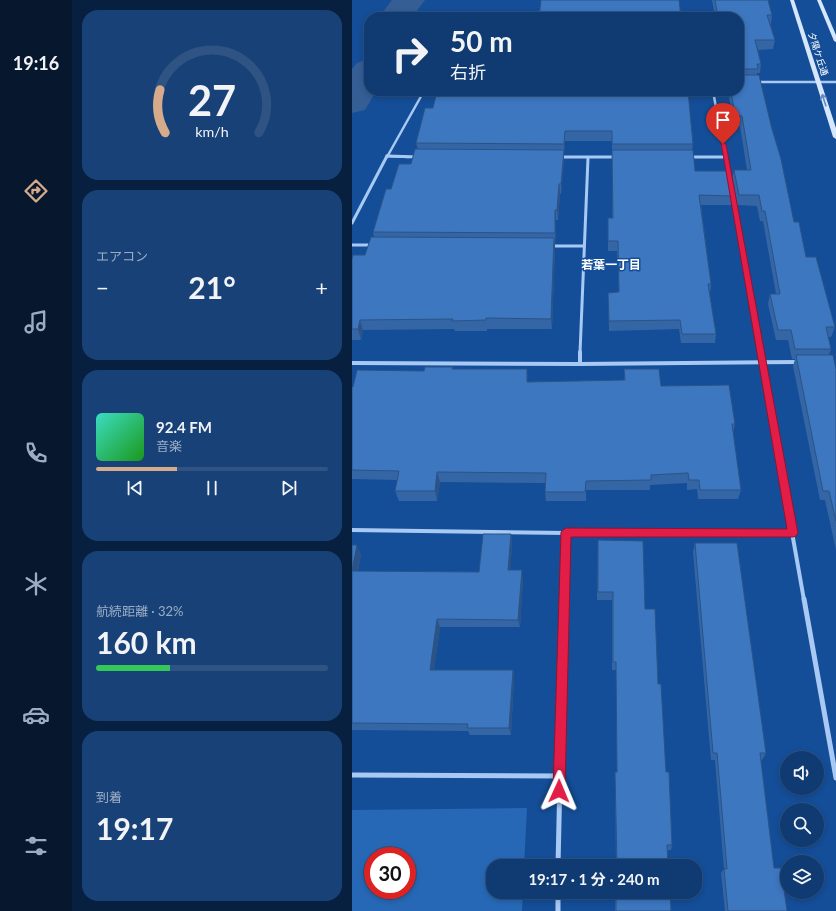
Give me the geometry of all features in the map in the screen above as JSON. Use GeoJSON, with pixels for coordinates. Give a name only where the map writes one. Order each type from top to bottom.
{"type":"FeatureCollection","features":[{"type":"Feature","properties":{"kind":"main road","name":"夕陽ケ丘通"},"geometry":{"type":"LineString","coordinates":[[792,0],[836,137]]}},
{"type":"Feature","properties":{"kind":"main road","name":"夕陽ケ丘通"},"geometry":{"type":"LineString","coordinates":[[819,0],[836,41]]}},
{"type":"Feature","properties":{"kind":"street"},"geometry":{"type":"LineString","coordinates":[[754,82],[836,82]]}},
{"type":"Feature","properties":{"kind":"street"},"geometry":{"type":"LineString","coordinates":[[352,223],[387,156],[421,96]]}},
{"type":"Feature","properties":{"kind":"street"},"geometry":{"type":"LineString","coordinates":[[715,96],[836,778]]}},
{"type":"Feature","properties":{"kind":"street"},"geometry":{"type":"LineString","coordinates":[[387,156],[426,156]]}},
{"type":"Feature","properties":{"kind":"street"},"geometry":{"type":"LineString","coordinates":[[557,157],[619,157]]}},
{"type":"Feature","properties":{"kind":"street"},"geometry":{"type":"LineString","coordinates":[[687,157],[725,157]]}},
{"type":"Feature","properties":{"kind":"street"},"geometry":{"type":"LineString","coordinates":[[580,364],[588,158]]}},
{"type":"Feature","properties":{"kind":"street"},"geometry":{"type":"LineString","coordinates":[[352,245],[376,245]]}},
{"type":"Feature","properties":{"kind":"street"},"geometry":{"type":"LineString","coordinates":[[544,246],[584,246]]}},
{"type":"Feature","properties":{"kind":"street"},"geometry":{"type":"LineString","coordinates":[[352,363],[580,364],[807,362]]}},
{"type":"Feature","properties":{"kind":"street"},"geometry":{"type":"LineString","coordinates":[[352,530],[793,533]]}},
{"type":"Feature","properties":{"kind":"street"},"geometry":{"type":"LineString","coordinates":[[558,859],[566,532]]}},
{"type":"Feature","properties":{"kind":"street"},"geometry":{"type":"LineString","coordinates":[[352,775],[559,776]]}},
{"type":"Feature","properties":{"kind":"street"},"geometry":{"type":"LineString","coordinates":[[558,899],[558,911]]}},
{"type":"Feature","properties":{"kind":"shaded area"},"geometry":{"type":"Polygon","coordinates":[[[527,808],[524,859],[486,859],[486,899],[523,899],[522,911],[352,911],[352,810],[527,808]]]}},
{"type":"Feature","properties":{"kind":"building"},"geometry":{"type":"Polygon","coordinates":[[[541,0],[679,0],[680,12],[540,12],[541,0]]]}},
{"type":"Feature","properties":{"kind":"building"},"geometry":{"type":"Polygon","coordinates":[[[715,0],[768,0],[772,15],[767,15],[775,40],[755,40],[761,64],[757,64],[758,69],[744,69],[744,12],[717,12],[715,0]]]}},
{"type":"Feature","properties":{"kind":"building"},"geometry":{"type":"Polygon","coordinates":[[[744,75],[759,75],[781,159],[794,222],[799,222],[806,257],[816,257],[835,327],[826,327],[831,349],[795,349],[791,330],[778,330],[770,294],[780,294],[765,211],[762,211],[759,195],[739,195],[734,170],[751,170],[742,116],[735,115],[732,96],[744,96],[744,75]]]}},
{"type":"Feature","properties":{"kind":"building"},"geometry":{"type":"Polygon","coordinates":[[[436,96],[688,96],[693,144],[612,144],[612,131],[565,131],[564,144],[416,143],[425,108],[433,108],[436,96]]]}},
{"type":"Feature","properties":{"kind":"building"},"geometry":{"type":"Polygon","coordinates":[[[415,149],[564,150],[561,184],[559,184],[557,210],[555,210],[555,233],[373,232],[386,189],[391,189],[399,164],[411,164],[415,149]]]}},
{"type":"Feature","properties":{"kind":"building"},"geometry":{"type":"Polygon","coordinates":[[[612,150],[693,150],[695,171],[728,171],[732,196],[699,195],[711,284],[708,284],[716,334],[682,334],[680,320],[609,321],[608,293],[619,292],[618,241],[608,241],[608,218],[613,218],[612,150]]]}},
{"type":"Feature","properties":{"kind":"building"},"geometry":{"type":"Polygon","coordinates":[[[371,237],[554,238],[551,319],[486,318],[486,320],[452,321],[453,319],[360,320],[358,329],[352,329],[352,259],[353,255],[365,255],[371,237]]]}},
{"type":"Feature","properties":{"kind":"building"},"geometry":{"type":"Polygon","coordinates":[[[796,355],[833,355],[836,369],[836,521],[829,491],[823,491],[796,355]]]}},
{"type":"Feature","properties":{"kind":"building"},"geometry":{"type":"Polygon","coordinates":[[[425,367],[453,367],[452,369],[527,369],[527,382],[625,380],[624,369],[659,369],[661,386],[729,385],[735,424],[732,424],[741,490],[700,490],[699,480],[689,480],[688,473],[651,475],[651,480],[586,481],[585,492],[545,492],[546,473],[437,472],[435,491],[395,491],[399,471],[352,470],[352,387],[357,370],[424,371],[425,367]]]}},
{"type":"Feature","properties":{"kind":"building"},"geometry":{"type":"Polygon","coordinates":[[[483,534],[511,534],[508,570],[522,570],[518,620],[437,619],[430,670],[513,670],[509,728],[467,728],[468,724],[352,723],[352,571],[479,572],[483,534]]]}},
{"type":"Feature","properties":{"kind":"building"},"geometry":{"type":"Polygon","coordinates":[[[598,540],[643,541],[645,609],[655,609],[658,684],[661,684],[666,772],[669,772],[672,845],[667,845],[668,859],[617,859],[615,772],[617,772],[616,662],[613,662],[613,592],[598,592],[598,540]]]}},
{"type":"Feature","properties":{"kind":"building"},"geometry":{"type":"Polygon","coordinates":[[[695,543],[737,543],[766,753],[760,753],[774,868],[780,868],[780,899],[785,899],[787,911],[728,911],[724,869],[727,869],[717,753],[713,753],[695,543]]]}},
{"type":"Feature","properties":{"kind":"building"},"geometry":{"type":"Polygon","coordinates":[[[352,545],[357,545],[352,571],[352,545]]]}},
{"type":"Feature","properties":{"kind":"building"},"geometry":{"type":"Polygon","coordinates":[[[616,899],[670,899],[671,911],[616,911],[616,899]]]}},
{"type":"Feature","properties":{"kind":"waterway"},"geometry":{"type":"LineString","coordinates":[[399,12],[409,0]]}},
{"type":"Feature","properties":{"kind":"waterway"},"geometry":{"type":"LineString","coordinates":[[352,102],[364,79]]}},
{"type":"Feature","properties":{"kind":"district","name":"若葉一丁目"},"geometry":{"type":"Point","coordinates":[611,265]}},
{"type":"Feature","properties":{"kind":"route"},"geometry":{"type":"LineString","coordinates":[[559,791],[566,532],[793,533],[723,144]]}}]}
